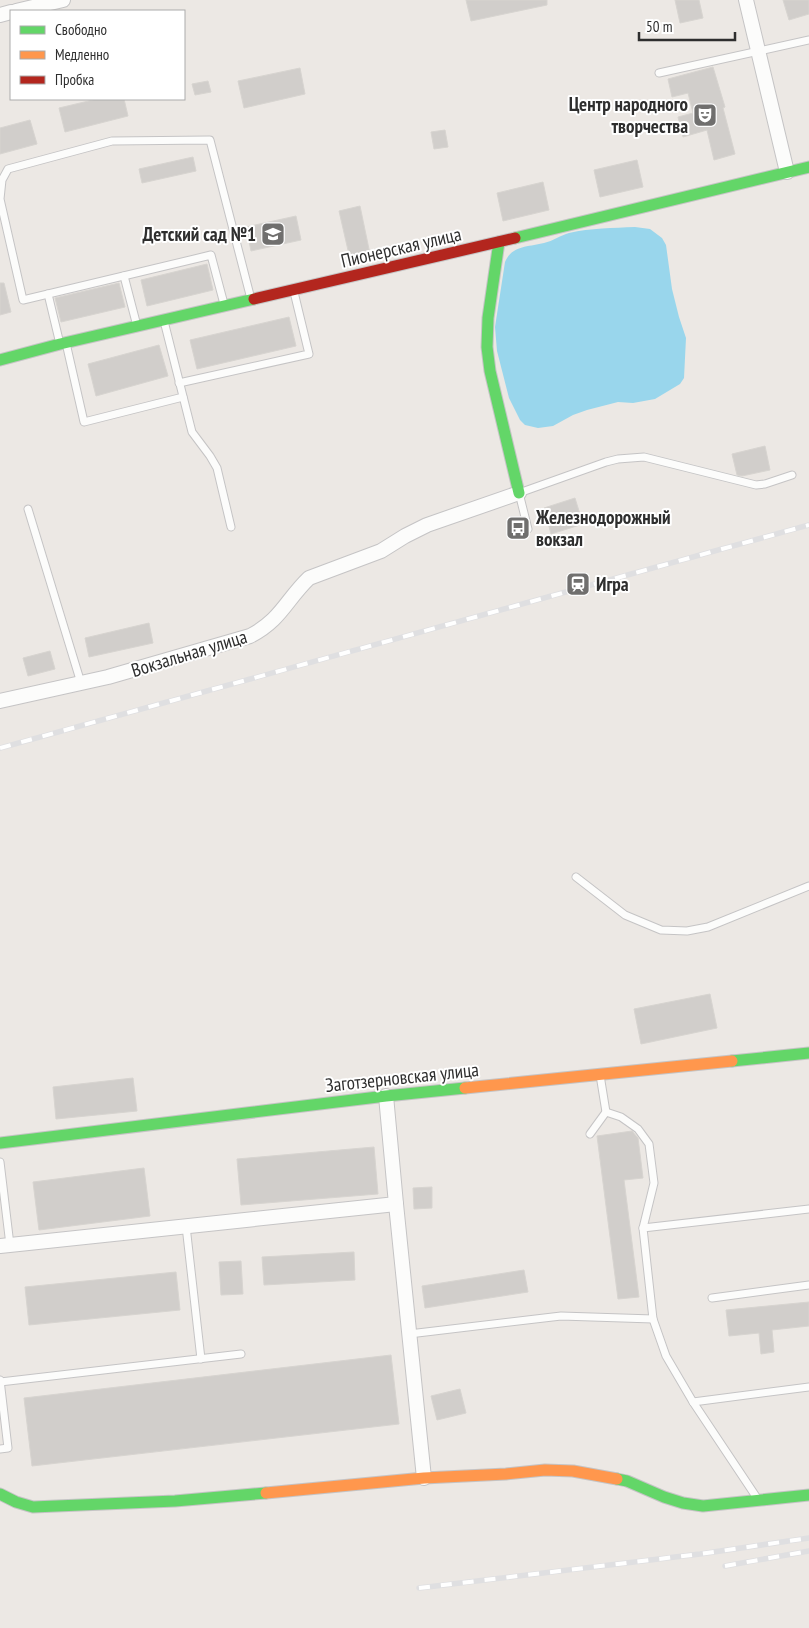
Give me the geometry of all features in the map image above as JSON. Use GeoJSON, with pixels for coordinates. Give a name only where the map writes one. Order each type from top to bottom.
{"type":"FeatureCollection","features":[{"type":"Feature","properties":{"kind":"street"},"geometry":{"type":"LineString","coordinates":[[20,10],[63,0]]}},
{"type":"Feature","properties":{"kind":"street"},"geometry":{"type":"LineString","coordinates":[[746,0],[787,172]]}},
{"type":"Feature","properties":{"kind":"street","name":"Пионерская улица"},"geometry":{"type":"LineString","coordinates":[[0,360],[63,343],[499,242],[809,166]]}},
{"type":"Feature","properties":{"kind":"street"},"geometry":{"type":"LineString","coordinates":[[499,242],[488,318],[487,347],[490,371],[519,494]]}},
{"type":"Feature","properties":{"kind":"street","name":"Вокзальная улица"},"geometry":{"type":"LineString","coordinates":[[0,701],[108,677],[250,636],[265,628],[277,617],[309,578],[381,551],[427,525],[519,494]]}},
{"type":"Feature","properties":{"kind":"street","name":"Заготзерновская улица"},"geometry":{"type":"LineString","coordinates":[[0,1143],[386,1096],[809,1052]]}},
{"type":"Feature","properties":{"kind":"street"},"geometry":{"type":"LineString","coordinates":[[386,1096],[424,1478]]}},
{"type":"Feature","properties":{"kind":"street"},"geometry":{"type":"LineString","coordinates":[[5,1246],[396,1204]]}},
{"type":"Feature","properties":{"kind":"street"},"geometry":{"type":"LineString","coordinates":[[0,1494],[16,1502],[33,1507],[175,1501],[424,1478],[545,1470],[573,1471],[627,1481],[655,1494],[683,1503],[703,1506],[809,1495]]}},
{"type":"Feature","properties":{"kind":"lane"},"geometry":{"type":"LineString","coordinates":[[659,73],[809,40]]}},
{"type":"Feature","properties":{"kind":"lane"},"geometry":{"type":"LineString","coordinates":[[224,306],[211,255],[23,300],[0,199],[2,180],[8,169],[112,142],[210,140],[251,300]]}},
{"type":"Feature","properties":{"kind":"lane"},"geometry":{"type":"LineString","coordinates":[[124,276],[137,326]]}},
{"type":"Feature","properties":{"kind":"lane"},"geometry":{"type":"LineString","coordinates":[[179,383],[309,354],[294,290]]}},
{"type":"Feature","properties":{"kind":"lane"},"geometry":{"type":"LineString","coordinates":[[48,294],[84,422],[182,398]]}},
{"type":"Feature","properties":{"kind":"lane"},"geometry":{"type":"LineString","coordinates":[[163,320],[192,432],[217,468],[231,527]]}},
{"type":"Feature","properties":{"kind":"lane"},"geometry":{"type":"LineString","coordinates":[[528,529],[519,494],[618,459],[644,457],[748,484],[765,484],[792,475]]}},
{"type":"Feature","properties":{"kind":"lane"},"geometry":{"type":"LineString","coordinates":[[28,509],[81,683]]}},
{"type":"Feature","properties":{"kind":"lane"},"geometry":{"type":"LineString","coordinates":[[576,876],[625,915],[661,930],[687,932],[708,927],[809,886]]}},
{"type":"Feature","properties":{"kind":"lane"},"geometry":{"type":"LineString","coordinates":[[590,1134],[606,1112],[600,1075]]}},
{"type":"Feature","properties":{"kind":"lane"},"geometry":{"type":"LineString","coordinates":[[606,1112],[621,1117],[638,1129],[649,1144],[654,1183],[643,1228],[654,1319],[666,1356],[692,1402],[759,1501]]}},
{"type":"Feature","properties":{"kind":"lane"},"geometry":{"type":"LineString","coordinates":[[0,1162],[5,1246]]}},
{"type":"Feature","properties":{"kind":"lane"},"geometry":{"type":"LineString","coordinates":[[643,1228],[809,1209]]}},
{"type":"Feature","properties":{"kind":"lane"},"geometry":{"type":"LineString","coordinates":[[186,1226],[201,1358]]}},
{"type":"Feature","properties":{"kind":"lane"},"geometry":{"type":"LineString","coordinates":[[712,1298],[809,1285]]}},
{"type":"Feature","properties":{"kind":"lane"},"geometry":{"type":"LineString","coordinates":[[409,1334],[561,1316],[654,1319]]}},
{"type":"Feature","properties":{"kind":"lane"},"geometry":{"type":"LineString","coordinates":[[0,1450],[8,1448],[0,1381],[241,1354]]}},
{"type":"Feature","properties":{"kind":"lane"},"geometry":{"type":"LineString","coordinates":[[692,1402],[809,1387]]}},
{"type":"Feature","properties":{"kind":"water"},"geometry":{"type":"Polygon","coordinates":[[[635,227],[650,229],[662,238],[666,245],[672,289],[686,338],[684,378],[680,384],[655,399],[633,403],[618,402],[587,410],[553,426],[538,428],[525,425],[520,420],[509,398],[497,351],[495,327],[505,262],[508,256],[516,250],[547,242],[569,233],[594,229],[635,227]]]}},
{"type":"Feature","properties":{"kind":"building"},"geometry":{"type":"Polygon","coordinates":[[[466,0],[547,0],[547,5],[471,21],[466,0]]]}},
{"type":"Feature","properties":{"kind":"building"},"geometry":{"type":"Polygon","coordinates":[[[675,0],[699,0],[703,18],[680,23],[675,0]]]}},
{"type":"Feature","properties":{"kind":"building"},"geometry":{"type":"Polygon","coordinates":[[[783,0],[809,0],[809,14],[789,20],[783,0]]]}},
{"type":"Feature","properties":{"kind":"building","name":"Центр народного творчества"},"geometry":{"type":"Polygon","coordinates":[[[713,67],[725,107],[723,108],[735,154],[714,160],[707,130],[683,137],[678,117],[693,113],[688,93],[672,97],[668,79],[713,67]]]}},
{"type":"Feature","properties":{"kind":"building"},"geometry":{"type":"Polygon","coordinates":[[[300,68],[305,94],[244,108],[238,81],[300,68]]]}},
{"type":"Feature","properties":{"kind":"building"},"geometry":{"type":"Polygon","coordinates":[[[208,81],[211,92],[195,95],[192,84],[208,81]]]}},
{"type":"Feature","properties":{"kind":"building"},"geometry":{"type":"Polygon","coordinates":[[[93,100],[124,100],[128,116],[65,132],[59,108],[93,100]]]}},
{"type":"Feature","properties":{"kind":"building"},"geometry":{"type":"Polygon","coordinates":[[[30,120],[37,144],[0,154],[0,128],[30,120]]]}},
{"type":"Feature","properties":{"kind":"building"},"geometry":{"type":"Polygon","coordinates":[[[445,130],[448,147],[434,149],[431,132],[445,130]]]}},
{"type":"Feature","properties":{"kind":"building"},"geometry":{"type":"Polygon","coordinates":[[[193,157],[196,171],[142,183],[139,169],[193,157]]]}},
{"type":"Feature","properties":{"kind":"building"},"geometry":{"type":"Polygon","coordinates":[[[637,160],[643,187],[600,197],[594,170],[637,160]]]}},
{"type":"Feature","properties":{"kind":"building"},"geometry":{"type":"Polygon","coordinates":[[[543,182],[549,210],[503,221],[497,193],[543,182]]]}},
{"type":"Feature","properties":{"kind":"building"},"geometry":{"type":"Polygon","coordinates":[[[360,206],[370,254],[350,259],[339,211],[360,206]]]}},
{"type":"Feature","properties":{"kind":"building","name":"Детский сад №1"},"geometry":{"type":"Polygon","coordinates":[[[296,216],[301,240],[251,251],[246,227],[296,216]]]}},
{"type":"Feature","properties":{"kind":"building"},"geometry":{"type":"Polygon","coordinates":[[[207,264],[213,290],[147,306],[141,280],[207,264]]]}},
{"type":"Feature","properties":{"kind":"building"},"geometry":{"type":"Polygon","coordinates":[[[0,283],[4,283],[11,312],[0,315],[0,283]]]}},
{"type":"Feature","properties":{"kind":"building"},"geometry":{"type":"Polygon","coordinates":[[[119,283],[125,307],[61,322],[55,298],[119,283]]]}},
{"type":"Feature","properties":{"kind":"building"},"geometry":{"type":"Polygon","coordinates":[[[289,317],[296,346],[197,369],[190,340],[289,317]]]}},
{"type":"Feature","properties":{"kind":"building"},"geometry":{"type":"Polygon","coordinates":[[[159,345],[168,376],[96,396],[88,364],[159,345]]]}},
{"type":"Feature","properties":{"kind":"building"},"geometry":{"type":"Polygon","coordinates":[[[765,446],[770,470],[742,476],[737,475],[732,454],[765,446]]]}},
{"type":"Feature","properties":{"kind":"building","name":"Игра"},"geometry":{"type":"Polygon","coordinates":[[[575,498],[583,524],[551,534],[544,508],[575,498]]]}},
{"type":"Feature","properties":{"kind":"building"},"geometry":{"type":"Polygon","coordinates":[[[149,623],[153,643],[89,657],[85,638],[149,623]]]}},
{"type":"Feature","properties":{"kind":"building"},"geometry":{"type":"Polygon","coordinates":[[[50,651],[55,669],[28,676],[23,658],[50,651]]]}},
{"type":"Feature","properties":{"kind":"building"},"geometry":{"type":"Polygon","coordinates":[[[710,994],[717,1028],[641,1044],[634,1009],[710,994]]]}},
{"type":"Feature","properties":{"kind":"building"},"geometry":{"type":"Polygon","coordinates":[[[133,1078],[137,1111],[56,1119],[53,1087],[133,1078]]]}},
{"type":"Feature","properties":{"kind":"building"},"geometry":{"type":"Polygon","coordinates":[[[632,1131],[638,1138],[643,1178],[624,1180],[639,1297],[618,1299],[597,1136],[632,1131]]]}},
{"type":"Feature","properties":{"kind":"building"},"geometry":{"type":"Polygon","coordinates":[[[374,1147],[378,1194],[241,1205],[237,1159],[374,1147]]]}},
{"type":"Feature","properties":{"kind":"building"},"geometry":{"type":"Polygon","coordinates":[[[144,1168],[150,1216],[39,1230],[33,1182],[144,1168]]]}},
{"type":"Feature","properties":{"kind":"building"},"geometry":{"type":"Polygon","coordinates":[[[432,1187],[432,1208],[414,1209],[413,1188],[432,1187]]]}},
{"type":"Feature","properties":{"kind":"building"},"geometry":{"type":"Polygon","coordinates":[[[354,1252],[355,1280],[264,1285],[262,1257],[354,1252]]]}},
{"type":"Feature","properties":{"kind":"building"},"geometry":{"type":"Polygon","coordinates":[[[241,1261],[243,1294],[221,1295],[219,1262],[241,1261]]]}},
{"type":"Feature","properties":{"kind":"building"},"geometry":{"type":"Polygon","coordinates":[[[524,1270],[528,1292],[425,1308],[422,1286],[524,1270]]]}},
{"type":"Feature","properties":{"kind":"building"},"geometry":{"type":"Polygon","coordinates":[[[176,1272],[180,1310],[29,1325],[25,1287],[176,1272]]]}},
{"type":"Feature","properties":{"kind":"building"},"geometry":{"type":"Polygon","coordinates":[[[809,1302],[809,1326],[772,1330],[774,1352],[761,1354],[759,1333],[729,1336],[726,1310],[809,1302]]]}},
{"type":"Feature","properties":{"kind":"building"},"geometry":{"type":"Polygon","coordinates":[[[391,1355],[399,1424],[32,1466],[24,1398],[391,1355]]]}},
{"type":"Feature","properties":{"kind":"building"},"geometry":{"type":"Polygon","coordinates":[[[460,1389],[466,1413],[437,1420],[431,1396],[460,1389]]]}},
{"type":"Feature","properties":{"kind":"railway"},"geometry":{"type":"LineString","coordinates":[[0,748],[809,525]]}},
{"type":"Feature","properties":{"kind":"railway"},"geometry":{"type":"LineString","coordinates":[[419,1588],[700,1554],[809,1538]]}},
{"type":"Feature","properties":{"kind":"railway"},"geometry":{"type":"LineString","coordinates":[[725,1566],[809,1551]]}},
{"type":"Feature","properties":{"kind":"traffic: fast"},"geometry":{"type":"LineString","coordinates":[[515,238],[809,167]]}},
{"type":"Feature","properties":{"kind":"traffic: fast"},"geometry":{"type":"LineString","coordinates":[[499,242],[488,318],[487,347],[490,371],[519,493]]}},
{"type":"Feature","properties":{"kind":"traffic: fast"},"geometry":{"type":"LineString","coordinates":[[0,360],[60,344],[254,299]]}},
{"type":"Feature","properties":{"kind":"traffic: fast"},"geometry":{"type":"LineString","coordinates":[[732,1061],[809,1053]]}},
{"type":"Feature","properties":{"kind":"traffic: fast"},"geometry":{"type":"LineString","coordinates":[[0,1143],[465,1088]]}},
{"type":"Feature","properties":{"kind":"traffic: fast"},"geometry":{"type":"LineString","coordinates":[[617,1479],[627,1481],[683,1503],[703,1506],[809,1495]]}},
{"type":"Feature","properties":{"kind":"traffic: fast"},"geometry":{"type":"LineString","coordinates":[[0,1494],[16,1502],[33,1507],[175,1501],[266,1493]]}},
{"type":"Feature","properties":{"kind":"traffic: slow"},"geometry":{"type":"LineString","coordinates":[[465,1088],[732,1061]]}},
{"type":"Feature","properties":{"kind":"traffic: slow"},"geometry":{"type":"LineString","coordinates":[[266,1493],[424,1478],[545,1470],[573,1471],[617,1479]]}},
{"type":"Feature","properties":{"kind":"traffic: jam"},"geometry":{"type":"LineString","coordinates":[[254,299],[515,238]]}},
{"type":"Feature","properties":{"kind":"place","name":"Центр народного творчества"},"geometry":{"type":"Point","coordinates":[705,115]}},
{"type":"Feature","properties":{"kind":"place","name":"Детский сад №1"},"geometry":{"type":"Point","coordinates":[273,234]}},
{"type":"Feature","properties":{"kind":"place","name":"Железнодорожный вокзал"},"geometry":{"type":"Point","coordinates":[518,528]}},
{"type":"Feature","properties":{"kind":"place","name":"Игра"},"geometry":{"type":"Point","coordinates":[578,584]}}]}
